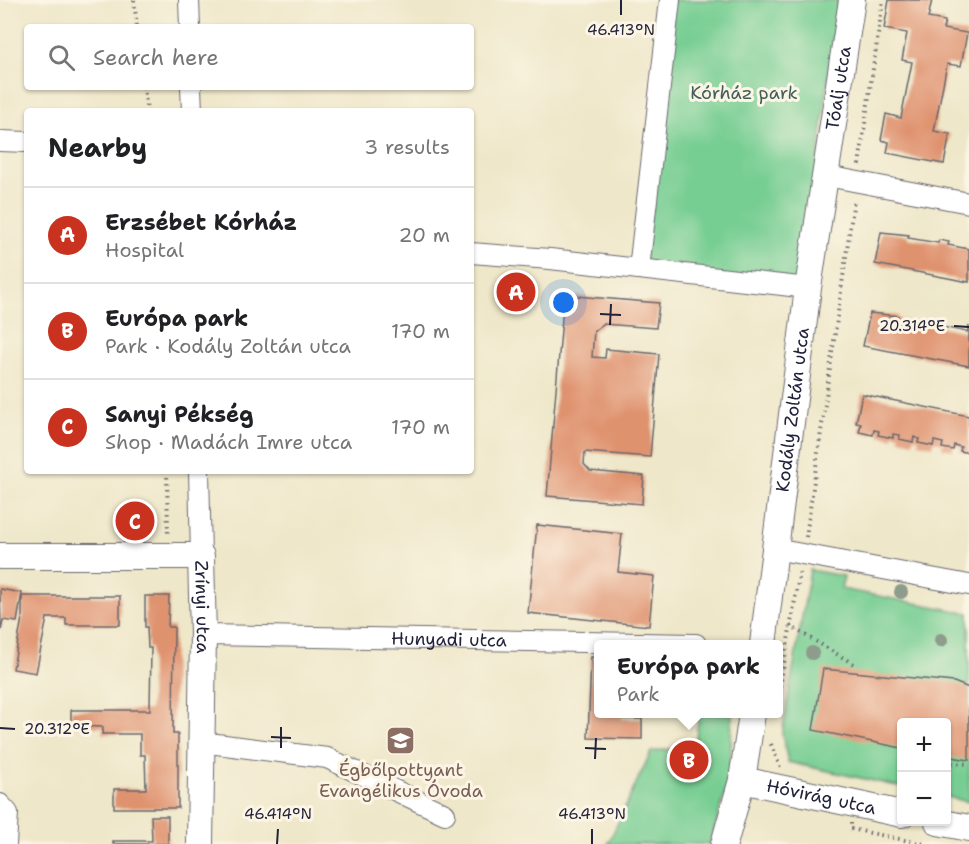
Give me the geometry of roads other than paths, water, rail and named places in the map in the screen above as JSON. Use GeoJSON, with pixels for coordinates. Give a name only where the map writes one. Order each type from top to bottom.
{"type":"FeatureCollection","features":[{"type":"Feature","properties":{"kind":"street"},"geometry":{"type":"LineString","coordinates":[[189,0],[190,24]]}},
{"type":"Feature","properties":{"kind":"street"},"geometry":{"type":"LineString","coordinates":[[639,269],[670,0]]}},
{"type":"Feature","properties":{"kind":"street","name":"Tóalj utca"},"geometry":{"type":"LineString","coordinates":[[826,176],[852,0]]}},
{"type":"Feature","properties":{"kind":"street"},"geometry":{"type":"LineString","coordinates":[[191,90],[192,108]]}},
{"type":"Feature","properties":{"kind":"street"},"geometry":{"type":"LineString","coordinates":[[0,141],[24,142]]}},
{"type":"Feature","properties":{"kind":"street"},"geometry":{"type":"LineString","coordinates":[[826,176],[969,203]]}},
{"type":"Feature","properties":{"kind":"street","name":"Kodály Zoltán utca"},"geometry":{"type":"LineString","coordinates":[[764,640],[808,288],[826,176]]}},
{"type":"Feature","properties":{"kind":"street"},"geometry":{"type":"LineString","coordinates":[[474,253],[550,259],[808,288]]}},
{"type":"Feature","properties":{"kind":"street","name":"Zrínyi utca"},"geometry":{"type":"LineString","coordinates":[[199,474],[203,635],[201,844]]}},
{"type":"Feature","properties":{"kind":"street"},"geometry":{"type":"LineString","coordinates":[[775,549],[969,585]]}},
{"type":"Feature","properties":{"kind":"street"},"geometry":{"type":"LineString","coordinates":[[0,556],[201,556]]}},
{"type":"Feature","properties":{"kind":"street","name":"Hunyadi utca"},"geometry":{"type":"LineString","coordinates":[[203,635],[594,643]]}},
{"type":"Feature","properties":{"kind":"street"},"geometry":{"type":"LineString","coordinates":[[724,844],[742,780],[751,718]]}},
{"type":"Feature","properties":{"kind":"street"},"geometry":{"type":"LineString","coordinates":[[201,742],[327,758],[445,814]]}},
{"type":"Feature","properties":{"kind":"street","name":"Hóvirág utca"},"geometry":{"type":"LineString","coordinates":[[742,780],[897,813]]}},
{"type":"Feature","properties":{"kind":"street"},"geometry":{"type":"LineString","coordinates":[[0,804],[8,813],[6,844]]}},
{"type":"Feature","properties":{"kind":"street"},"geometry":{"type":"LineString","coordinates":[[951,825],[969,828]]}},
{"type":"Feature","properties":{"kind":"place","name":"Erzsébet Kórház"},"geometry":{"type":"Point","coordinates":[516,292]}},
{"type":"Feature","properties":{"kind":"place","name":"Sanyi Pékség"},"geometry":{"type":"Point","coordinates":[135,521]}},
{"type":"Feature","properties":{"kind":"place","name":"Égbőlpottyant Evangélikus Óvoda"},"geometry":{"type":"Point","coordinates":[401,741]}},
{"type":"Feature","properties":{"kind":"place","name":"Európa park"},"geometry":{"type":"Point","coordinates":[689,760]}},
{"type":"Feature","properties":{"kind":"park label","name":"Kórház park"},"geometry":{"type":"Point","coordinates":[744,93]}}]}
